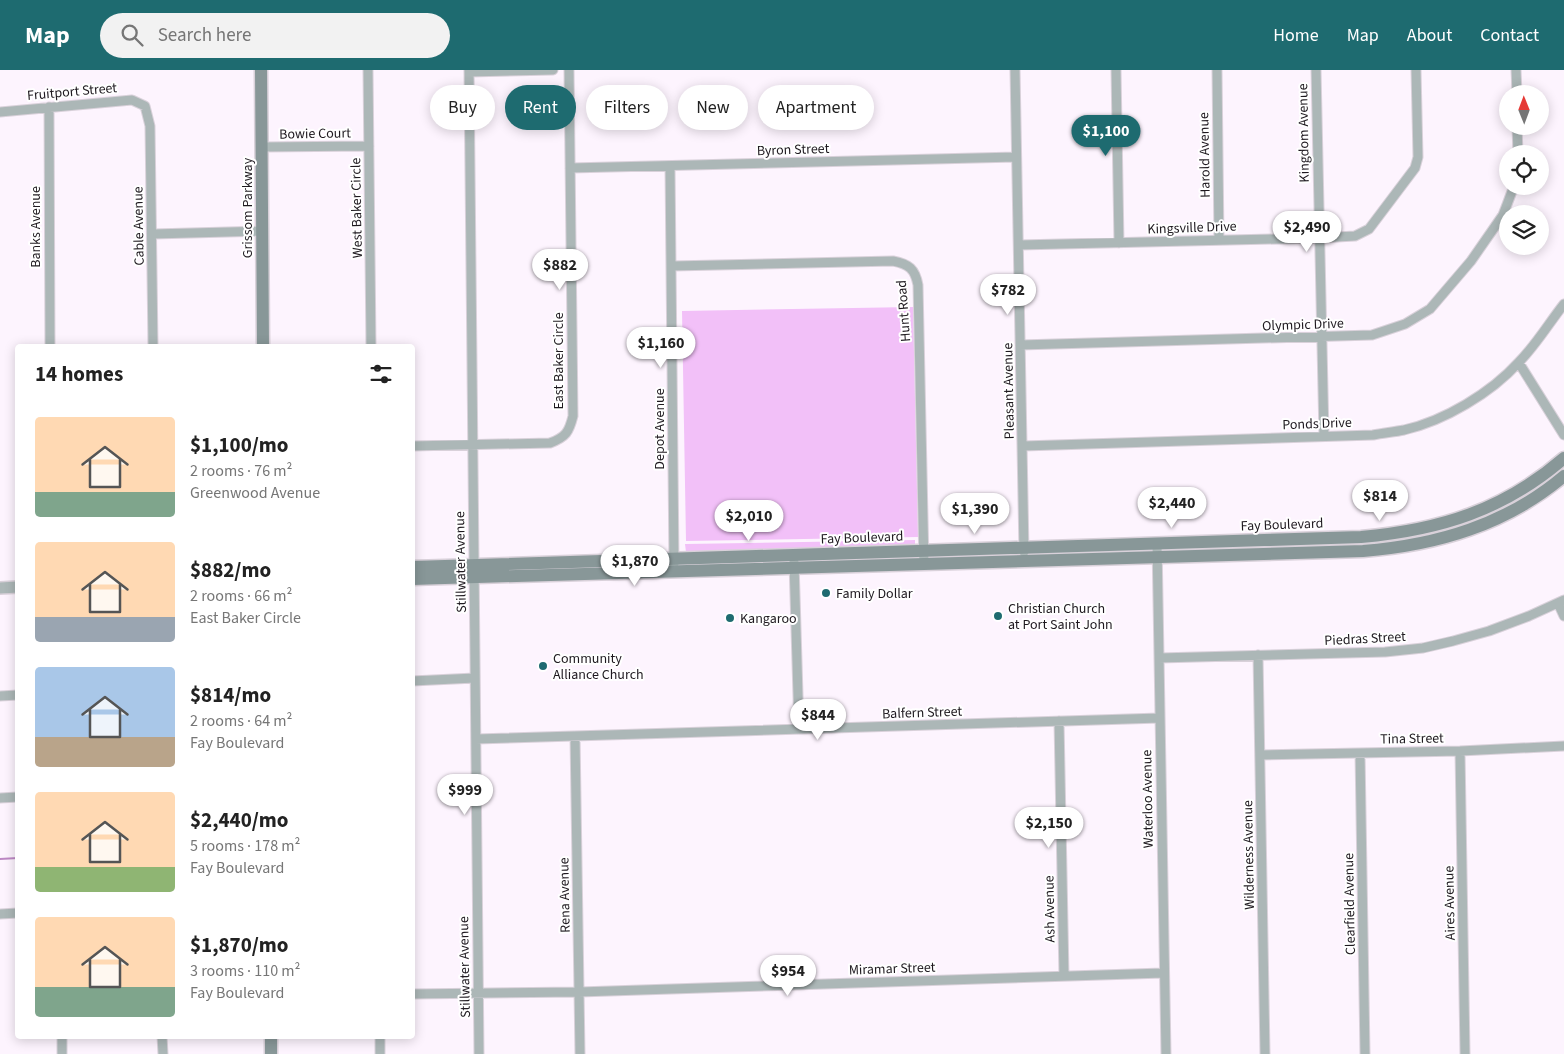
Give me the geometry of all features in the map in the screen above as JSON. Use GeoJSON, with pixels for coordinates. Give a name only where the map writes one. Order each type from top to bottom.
{"type":"FeatureCollection","features":[{"type":"Feature","properties":{"kind":"main road","name":"Grissom Parkway"},"geometry":{"type":"LineString","coordinates":[[261,70],[263,344]]}},
{"type":"Feature","properties":{"kind":"main road","name":"Fay Boulevard"},"geometry":{"type":"LineString","coordinates":[[415,566],[1361,537],[1406,532],[1441,525],[1467,516],[1516,493],[1564,458]]}},
{"type":"Feature","properties":{"kind":"main road","name":"Fay Boulevard"},"geometry":{"type":"LineString","coordinates":[[415,579],[1157,558],[1391,549],[1430,542],[1467,531],[1512,511],[1537,496],[1564,476]]}},
{"type":"Feature","properties":{"kind":"main road"},"geometry":{"type":"LineString","coordinates":[[271,1039],[271,1054]]}},
{"type":"Feature","properties":{"kind":"street","name":"West Baker Circle"},"geometry":{"type":"LineString","coordinates":[[368,70],[371,344]]}},
{"type":"Feature","properties":{"kind":"street"},"geometry":{"type":"LineString","coordinates":[[469,71],[553,70]]}},
{"type":"Feature","properties":{"kind":"street","name":"East Baker Circle"},"geometry":{"type":"LineString","coordinates":[[473,445],[550,443],[562,438],[570,429],[573,416],[569,70]]}},
{"type":"Feature","properties":{"kind":"street","name":"Pleasant Avenue"},"geometry":{"type":"LineString","coordinates":[[1016,70],[1024,562]]}},
{"type":"Feature","properties":{"kind":"street"},"geometry":{"type":"LineString","coordinates":[[1116,70],[1119,243]]}},
{"type":"Feature","properties":{"kind":"street","name":"Harold Avenue"},"geometry":{"type":"LineString","coordinates":[[1217,70],[1219,240]]}},
{"type":"Feature","properties":{"kind":"street","name":"Kingdom Avenue"},"geometry":{"type":"LineString","coordinates":[[1316,70],[1324,436]]}},
{"type":"Feature","properties":{"kind":"street","name":"Kingsville Drive"},"geometry":{"type":"LineString","coordinates":[[1019,245],[1355,236],[1369,229],[1415,168],[1418,158],[1416,70]]}},
{"type":"Feature","properties":{"kind":"street"},"geometry":{"type":"LineString","coordinates":[[1516,70],[1517,85]]}},
{"type":"Feature","properties":{"kind":"street","name":"Stillwater Avenue"},"geometry":{"type":"LineString","coordinates":[[469,71],[479,1054]]}},
{"type":"Feature","properties":{"kind":"street","name":"Fruitport Street"},"geometry":{"type":"LineString","coordinates":[[0,112],[132,100],[145,106]]}},
{"type":"Feature","properties":{"kind":"street","name":"Cable Avenue"},"geometry":{"type":"LineString","coordinates":[[145,106],[150,126],[153,234],[153,344]]}},
{"type":"Feature","properties":{"kind":"street","name":"Banks Avenue"},"geometry":{"type":"LineString","coordinates":[[49,107],[50,344]]}},
{"type":"Feature","properties":{"kind":"street","name":"Bowie Court"},"geometry":{"type":"LineString","coordinates":[[262,148],[369,146]]}},
{"type":"Feature","properties":{"kind":"street","name":"Byron Street"},"geometry":{"type":"LineString","coordinates":[[570,168],[1016,157]]}},
{"type":"Feature","properties":{"kind":"street","name":"Depot Avenue"},"geometry":{"type":"LineString","coordinates":[[670,166],[674,572]]}},
{"type":"Feature","properties":{"kind":"street","name":"Olympic Drive"},"geometry":{"type":"LineString","coordinates":[[1020,345],[1372,336],[1405,324],[1430,309],[1470,261],[1503,216],[1511,195]]}},
{"type":"Feature","properties":{"kind":"street"},"geometry":{"type":"LineString","coordinates":[[153,234],[262,231]]}},
{"type":"Feature","properties":{"kind":"street","name":"Hunt Road"},"geometry":{"type":"LineString","coordinates":[[672,266],[893,261],[910,266],[916,274],[918,285],[924,565]]}},
{"type":"Feature","properties":{"kind":"street","name":"Ponds Drive"},"geometry":{"type":"LineString","coordinates":[[1023,446],[1373,435],[1405,430],[1441,417],[1468,403],[1493,386],[1519,362],[1564,304]]}},
{"type":"Feature","properties":{"kind":"street"},"geometry":{"type":"LineString","coordinates":[[1519,362],[1564,435]]}},
{"type":"Feature","properties":{"kind":"street"},"geometry":{"type":"LineString","coordinates":[[415,446],[473,445]]}},
{"type":"Feature","properties":{"kind":"street"},"geometry":{"type":"LineString","coordinates":[[1328,538],[1329,552]]}},
{"type":"Feature","properties":{"kind":"street","name":"Waterloo Avenue"},"geometry":{"type":"LineString","coordinates":[[1156,543],[1166,1054]]}},
{"type":"Feature","properties":{"kind":"street"},"geometry":{"type":"LineString","coordinates":[[794,554],[799,729]]}},
{"type":"Feature","properties":{"kind":"street"},"geometry":{"type":"LineString","coordinates":[[0,588],[15,587]]}},
{"type":"Feature","properties":{"kind":"street"},"geometry":{"type":"LineString","coordinates":[[1561,601],[1564,616]]}},
{"type":"Feature","properties":{"kind":"street","name":"Piedras Street"},"geometry":{"type":"LineString","coordinates":[[1159,658],[1385,652],[1423,648],[1489,631],[1561,601]]}},
{"type":"Feature","properties":{"kind":"street","name":"Wilderness Avenue"},"geometry":{"type":"LineString","coordinates":[[1258,655],[1265,1054]]}},
{"type":"Feature","properties":{"kind":"street"},"geometry":{"type":"LineString","coordinates":[[415,681],[475,678]]}},
{"type":"Feature","properties":{"kind":"street"},"geometry":{"type":"LineString","coordinates":[[0,696],[15,695]]}},
{"type":"Feature","properties":{"kind":"street","name":"Balfern Street"},"geometry":{"type":"LineString","coordinates":[[476,739],[1160,718]]}},
{"type":"Feature","properties":{"kind":"street","name":"Ash Avenue"},"geometry":{"type":"LineString","coordinates":[[1059,722],[1064,976]]}},
{"type":"Feature","properties":{"kind":"street","name":"Rena Avenue"},"geometry":{"type":"LineString","coordinates":[[575,736],[580,1054]]}},
{"type":"Feature","properties":{"kind":"street","name":"Tina Street"},"geometry":{"type":"LineString","coordinates":[[1260,754],[1460,751],[1564,746]]}},
{"type":"Feature","properties":{"kind":"street","name":"Aires Avenue"},"geometry":{"type":"LineString","coordinates":[[1460,751],[1465,1054]]}},
{"type":"Feature","properties":{"kind":"street","name":"Clearfield Avenue"},"geometry":{"type":"LineString","coordinates":[[1360,753],[1365,1054]]}},
{"type":"Feature","properties":{"kind":"street"},"geometry":{"type":"LineString","coordinates":[[0,798],[15,797]]}},
{"type":"Feature","properties":{"kind":"street"},"geometry":{"type":"LineString","coordinates":[[0,914],[15,913]]}},
{"type":"Feature","properties":{"kind":"street","name":"Miramar Street"},"geometry":{"type":"LineString","coordinates":[[415,994],[579,992],[1163,973]]}},
{"type":"Feature","properties":{"kind":"street"},"geometry":{"type":"LineString","coordinates":[[62,1039],[62,1054]]}},
{"type":"Feature","properties":{"kind":"street"},"geometry":{"type":"LineString","coordinates":[[162,1039],[163,1054]]}},
{"type":"Feature","properties":{"kind":"street"},"geometry":{"type":"LineString","coordinates":[[380,1039],[380,1054]]}},
{"type":"Feature","properties":{"kind":"shaded area"},"geometry":{"type":"Polygon","coordinates":[[[913,307],[918,537],[686,541],[682,311],[913,307]]]}},
{"type":"Feature","properties":{"kind":"shaded area"},"geometry":{"type":"Polygon","coordinates":[[[915,540],[915,546],[686,552],[685,544],[915,540]]]}},
{"type":"Feature","properties":{"kind":"waterway"},"geometry":{"type":"LineString","coordinates":[[0,859],[15,858]]}},
{"type":"Feature","properties":{"kind":"place","name":"Family Dollar"},"geometry":{"type":"Point","coordinates":[826,593]}},
{"type":"Feature","properties":{"kind":"place","name":"Christian Church at Port Saint John"},"geometry":{"type":"Point","coordinates":[998,616]}},
{"type":"Feature","properties":{"kind":"place","name":"Kangaroo"},"geometry":{"type":"Point","coordinates":[730,618]}},
{"type":"Feature","properties":{"kind":"place","name":"Community Alliance Church"},"geometry":{"type":"Point","coordinates":[543,666]}}]}
